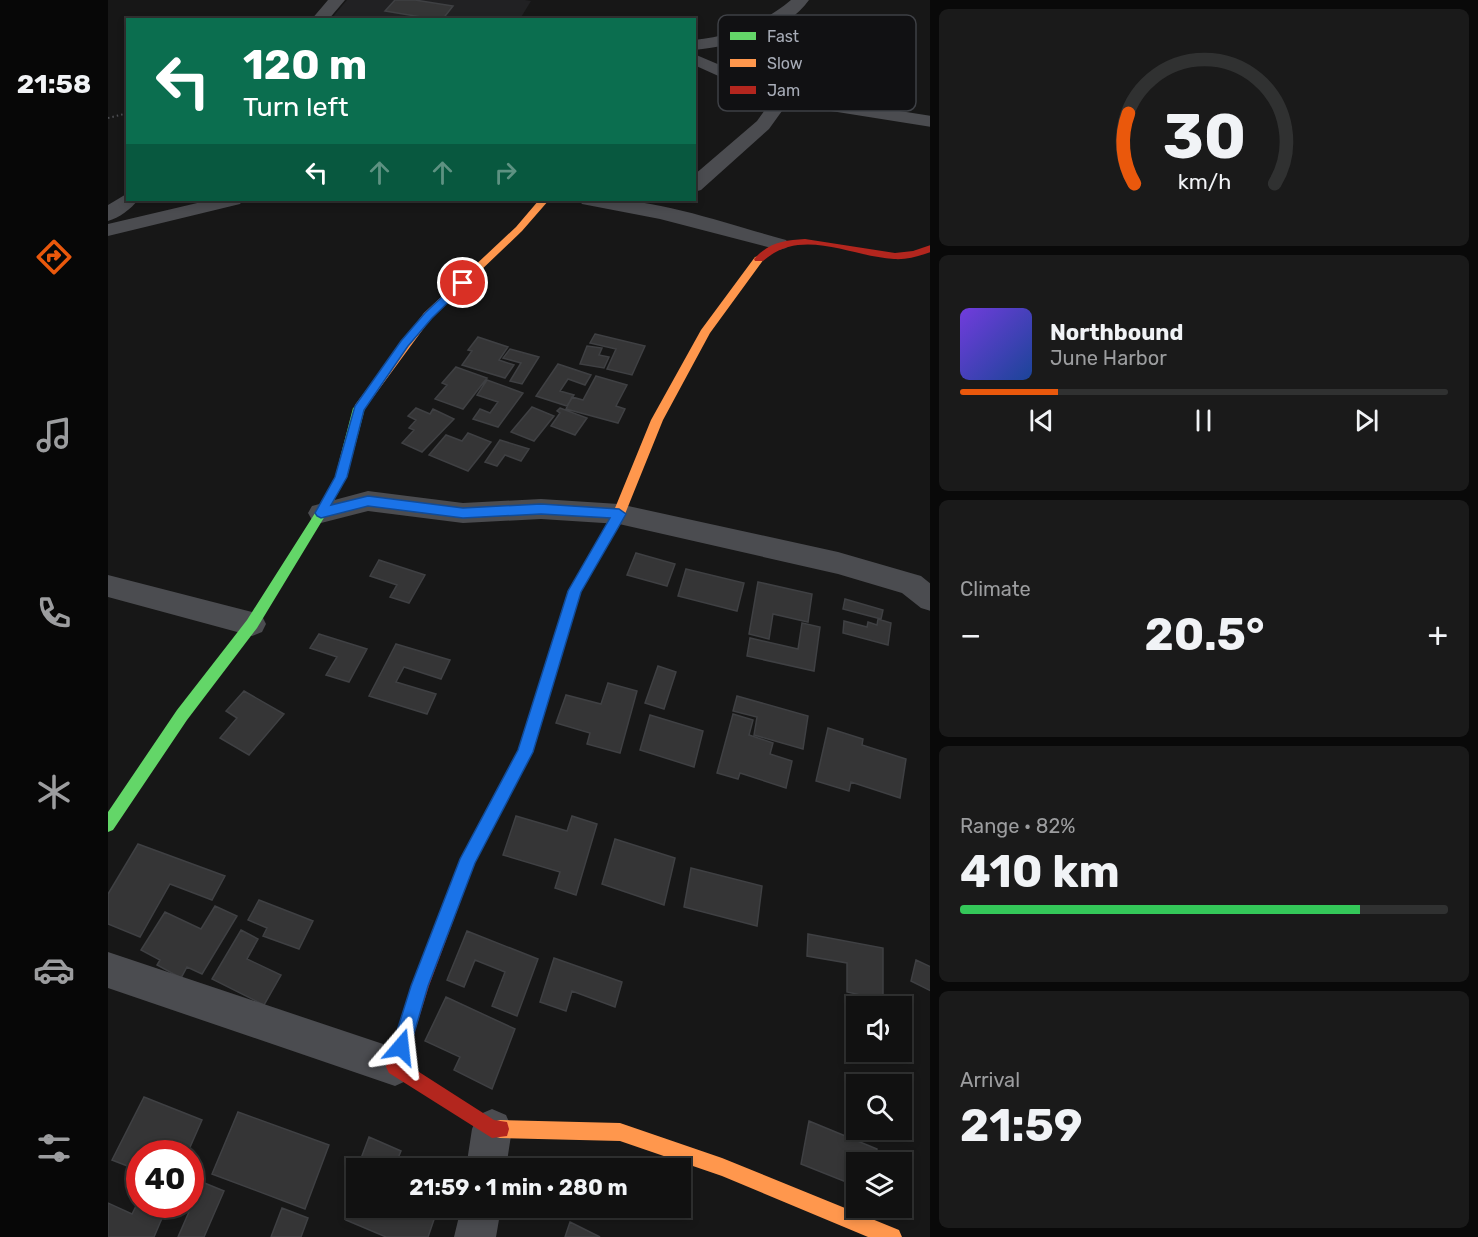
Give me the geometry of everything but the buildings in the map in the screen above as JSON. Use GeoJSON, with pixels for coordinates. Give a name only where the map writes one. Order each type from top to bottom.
{"type":"FeatureCollection","features":[{"type":"Feature","properties":{"kind":"street"},"geometry":{"type":"LineString","coordinates":[[321,18],[337,0]]}},
{"type":"Feature","properties":{"kind":"street"},"geometry":{"type":"LineString","coordinates":[[780,15],[801,0]]}},
{"type":"Feature","properties":{"kind":"street"},"geometry":{"type":"LineString","coordinates":[[696,45],[718,41]]}},
{"type":"Feature","properties":{"kind":"street"},"geometry":{"type":"LineString","coordinates":[[696,60],[718,70]]}},
{"type":"Feature","properties":{"kind":"street"},"geometry":{"type":"LineString","coordinates":[[696,184],[763,125],[773,111]]}},
{"type":"Feature","properties":{"kind":"street"},"geometry":{"type":"LineString","coordinates":[[862,111],[930,122]]}},
{"type":"Feature","properties":{"kind":"street"},"geometry":{"type":"LineString","coordinates":[[108,215],[126,201]]}},
{"type":"Feature","properties":{"kind":"street"},"geometry":{"type":"LineString","coordinates":[[108,230],[228,201]]}},
{"type":"Feature","properties":{"kind":"street"},"geometry":{"type":"LineString","coordinates":[[108,825],[182,715],[252,624],[321,513],[341,477],[359,409],[398,352],[428,315],[519,229],[543,201]]}},
{"type":"Feature","properties":{"kind":"street"},"geometry":{"type":"LineString","coordinates":[[595,201],[661,213],[779,244],[815,242],[894,256],[920,253],[930,248]]}},
{"type":"Feature","properties":{"kind":"street"},"geometry":{"type":"LineString","coordinates":[[661,213],[677,201]]}},
{"type":"Feature","properties":{"kind":"street"},"geometry":{"type":"LineString","coordinates":[[395,1067],[420,986],[468,859],[525,752],[575,591],[619,514],[657,420],[705,332],[762,255],[779,244]]}},
{"type":"Feature","properties":{"kind":"street"},"geometry":{"type":"LineString","coordinates":[[321,513],[368,501],[463,513],[541,509],[619,514],[838,563],[910,584],[930,600]]}},
{"type":"Feature","properties":{"kind":"street"},"geometry":{"type":"LineString","coordinates":[[108,586],[252,624]]}},
{"type":"Feature","properties":{"kind":"street"},"geometry":{"type":"LineString","coordinates":[[108,970],[395,1067],[492,1129],[620,1132],[722,1167],[892,1237]]}},
{"type":"Feature","properties":{"kind":"street"},"geometry":{"type":"LineString","coordinates":[[488,1158],[492,1129]]}},
{"type":"Feature","properties":{"kind":"street"},"geometry":{"type":"LineString","coordinates":[[476,1237],[479,1218]]}},
{"type":"Feature","properties":{"kind":"path"},"geometry":{"type":"LineString","coordinates":[[108,118],[126,114]]}},
{"type":"Feature","properties":{"kind":"shaded area"},"geometry":{"type":"Polygon","coordinates":[[[347,0],[531,1],[521,18],[332,18],[347,0]]]}},
{"type":"Feature","properties":{"kind":"traffic: fast"},"geometry":{"type":"LineString","coordinates":[[108,825],[182,715],[252,624],[321,513],[341,477],[359,408]]}},
{"type":"Feature","properties":{"kind":"traffic: slow"},"geometry":{"type":"LineString","coordinates":[[359,408],[428,315],[519,229],[543,201]]}},
{"type":"Feature","properties":{"kind":"traffic: slow"},"geometry":{"type":"LineString","coordinates":[[539,706],[575,591],[619,514],[657,420],[705,332],[759,259]]}},
{"type":"Feature","properties":{"kind":"traffic: slow"},"geometry":{"type":"LineString","coordinates":[[500,1129],[620,1132],[722,1167],[892,1237]]}},
{"type":"Feature","properties":{"kind":"traffic: jam"},"geometry":{"type":"LineString","coordinates":[[759,259],[772,248],[787,243],[824,243],[895,256],[913,254],[930,248]]}},
{"type":"Feature","properties":{"kind":"traffic: jam"},"geometry":{"type":"LineString","coordinates":[[500,1129],[492,1129],[395,1067],[420,986],[468,859],[525,752],[539,706]]}},
{"type":"Feature","properties":{"kind":"route"},"geometry":{"type":"LineString","coordinates":[[401,1047],[420,986],[468,859],[525,752],[575,591],[619,514],[541,509],[506,513],[463,513],[368,501],[321,513],[341,477],[359,409],[428,315],[463,283]]}}]}
